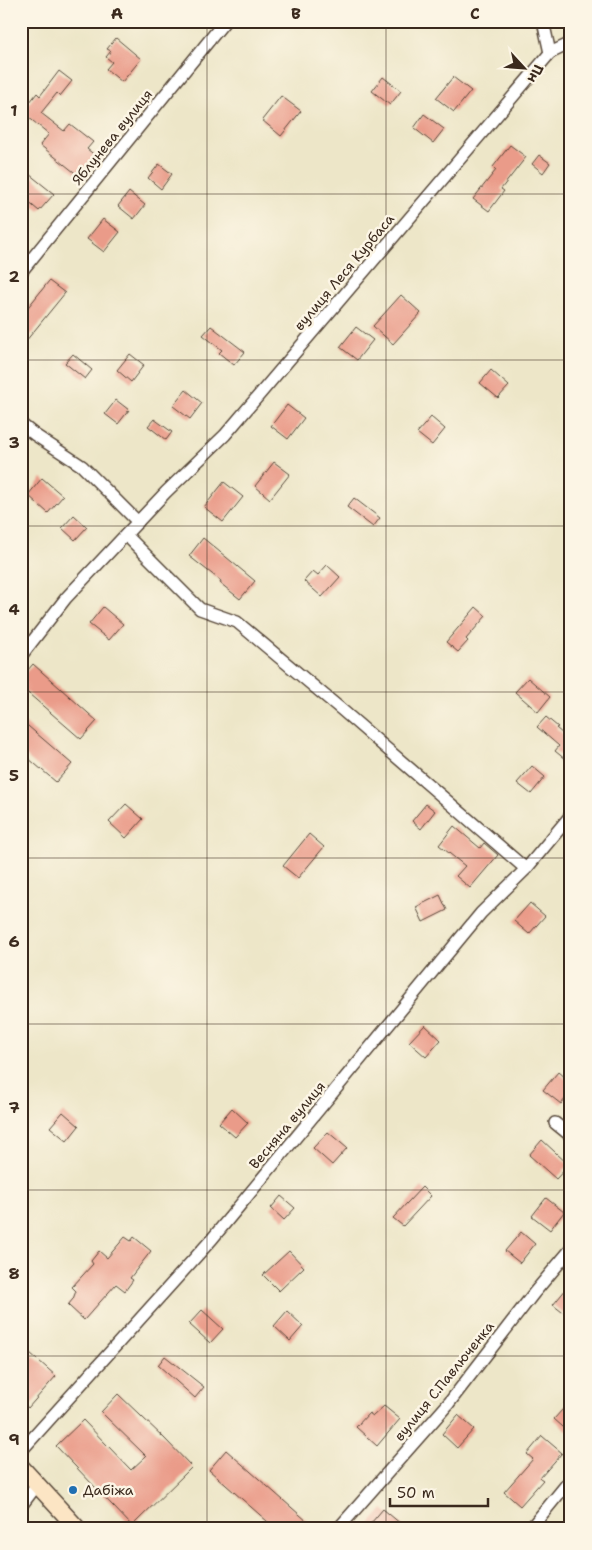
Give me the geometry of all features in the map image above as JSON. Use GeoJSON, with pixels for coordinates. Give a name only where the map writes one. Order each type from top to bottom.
{"type":"FeatureCollection","features":[{"type":"Feature","properties":{"kind":"street","name":"Яблунева вулиця"},"geometry":{"type":"LineString","coordinates":[[21,272],[225,21]]}},
{"type":"Feature","properties":{"kind":"street"},"geometry":{"type":"LineString","coordinates":[[542,21],[550,53]]}},
{"type":"Feature","properties":{"kind":"street","name":"вулиця Леся Курбаса"},"geometry":{"type":"LineString","coordinates":[[21,656],[66,598],[166,492],[225,435],[550,53],[571,43]]}},
{"type":"Feature","properties":{"kind":"street"},"geometry":{"type":"LineString","coordinates":[[21,424],[34,435],[82,466],[138,522]]}},
{"type":"Feature","properties":{"kind":"street"},"geometry":{"type":"LineString","coordinates":[[126,535],[200,608],[237,622],[526,869]]}},
{"type":"Feature","properties":{"kind":"street","name":"Весняна вулиця"},"geometry":{"type":"LineString","coordinates":[[21,1450],[212,1239],[481,913],[526,869],[571,815]]}},
{"type":"Feature","properties":{"kind":"street"},"geometry":{"type":"LineString","coordinates":[[555,1123],[571,1136]]}},
{"type":"Feature","properties":{"kind":"street","name":"вулиця С.Павлюченка"},"geometry":{"type":"LineString","coordinates":[[338,1529],[449,1403],[534,1293],[571,1249]]}},
{"type":"Feature","properties":{"kind":"street"},"geometry":{"type":"LineString","coordinates":[[21,1467],[78,1529]]}},
{"type":"Feature","properties":{"kind":"street"},"geometry":{"type":"LineString","coordinates":[[530,1529],[571,1479]]}},
{"type":"Feature","properties":{"kind":"street"},"geometry":{"type":"LineString","coordinates":[[21,1506],[37,1485]]}},
{"type":"Feature","properties":{"kind":"building"},"geometry":{"type":"Polygon","coordinates":[[[116,38],[141,59],[122,82],[106,69],[112,62],[106,57],[111,51],[107,49],[116,38]]]}},
{"type":"Feature","properties":{"kind":"building"},"geometry":{"type":"Polygon","coordinates":[[[59,71],[72,81],[60,96],[57,93],[41,113],[64,131],[70,124],[93,142],[87,149],[96,156],[79,176],[40,145],[49,134],[22,112],[37,93],[40,96],[59,71]]]}},
{"type":"Feature","properties":{"kind":"building"},"geometry":{"type":"Polygon","coordinates":[[[383,77],[401,91],[390,105],[372,91],[383,77]]]}},
{"type":"Feature","properties":{"kind":"building"},"geometry":{"type":"Polygon","coordinates":[[[453,77],[471,91],[454,112],[436,98],[453,77]]]}},
{"type":"Feature","properties":{"kind":"building"},"geometry":{"type":"Polygon","coordinates":[[[281,96],[301,111],[281,136],[262,120],[281,96]]]}},
{"type":"Feature","properties":{"kind":"building"},"geometry":{"type":"Polygon","coordinates":[[[424,114],[444,129],[433,143],[414,128],[424,114]]]}},
{"type":"Feature","properties":{"kind":"building"},"geometry":{"type":"Polygon","coordinates":[[[510,145],[526,157],[501,189],[504,191],[489,211],[473,199],[496,170],[493,167],[510,145]]]}},
{"type":"Feature","properties":{"kind":"building"},"geometry":{"type":"Polygon","coordinates":[[[539,155],[550,163],[543,173],[532,164],[539,155]]]}},
{"type":"Feature","properties":{"kind":"building"},"geometry":{"type":"Polygon","coordinates":[[[159,164],[172,174],[161,189],[148,178],[159,164]]]}},
{"type":"Feature","properties":{"kind":"building"},"geometry":{"type":"Polygon","coordinates":[[[29,174],[54,194],[39,211],[21,196],[21,183],[29,174]]]}},
{"type":"Feature","properties":{"kind":"building"},"geometry":{"type":"Polygon","coordinates":[[[129,192],[145,205],[134,219],[118,206],[129,192]]]}},
{"type":"Feature","properties":{"kind":"building"},"geometry":{"type":"Polygon","coordinates":[[[103,219],[120,232],[104,252],[87,239],[103,219]]]}},
{"type":"Feature","properties":{"kind":"building"},"geometry":{"type":"Polygon","coordinates":[[[49,281],[65,293],[21,347],[21,316],[49,281]]]}},
{"type":"Feature","properties":{"kind":"building"},"geometry":{"type":"Polygon","coordinates":[[[401,295],[421,313],[393,344],[373,326],[401,295]]]}},
{"type":"Feature","properties":{"kind":"building"},"geometry":{"type":"Polygon","coordinates":[[[211,326],[245,352],[234,365],[219,353],[222,350],[203,335],[211,326]]]}},
{"type":"Feature","properties":{"kind":"building"},"geometry":{"type":"Polygon","coordinates":[[[356,327],[373,340],[357,360],[340,347],[356,327]]]}},
{"type":"Feature","properties":{"kind":"building"},"geometry":{"type":"Polygon","coordinates":[[[73,354],[92,370],[85,379],[65,363],[73,354]]]}},
{"type":"Feature","properties":{"kind":"building"},"geometry":{"type":"Polygon","coordinates":[[[130,354],[144,365],[131,382],[117,370],[130,354]]]}},
{"type":"Feature","properties":{"kind":"building"},"geometry":{"type":"Polygon","coordinates":[[[491,370],[509,386],[498,398],[480,383],[491,370]]]}},
{"type":"Feature","properties":{"kind":"building"},"geometry":{"type":"Polygon","coordinates":[[[186,390],[202,403],[190,419],[173,406],[186,390]]]}},
{"type":"Feature","properties":{"kind":"building"},"geometry":{"type":"Polygon","coordinates":[[[116,400],[129,410],[118,424],[105,414],[116,400]]]}},
{"type":"Feature","properties":{"kind":"building"},"geometry":{"type":"Polygon","coordinates":[[[287,405],[304,418],[288,439],[271,426],[287,405]]]}},
{"type":"Feature","properties":{"kind":"building"},"geometry":{"type":"Polygon","coordinates":[[[431,417],[445,429],[432,445],[417,433],[431,417]]]}},
{"type":"Feature","properties":{"kind":"building"},"geometry":{"type":"Polygon","coordinates":[[[154,419],[172,432],[166,440],[148,426],[154,419]]]}},
{"type":"Feature","properties":{"kind":"building"},"geometry":{"type":"Polygon","coordinates":[[[274,462],[290,474],[270,499],[255,486],[274,462]]]}},
{"type":"Feature","properties":{"kind":"building"},"geometry":{"type":"Polygon","coordinates":[[[42,478],[63,496],[48,513],[28,495],[42,478]]]}},
{"type":"Feature","properties":{"kind":"building"},"geometry":{"type":"Polygon","coordinates":[[[224,482],[243,497],[223,522],[204,507],[224,482]]]}},
{"type":"Feature","properties":{"kind":"building"},"geometry":{"type":"Polygon","coordinates":[[[354,498],[380,518],[373,527],[347,507],[354,498]]]}},
{"type":"Feature","properties":{"kind":"building"},"geometry":{"type":"Polygon","coordinates":[[[74,515],[87,527],[75,540],[62,528],[74,515]]]}},
{"type":"Feature","properties":{"kind":"building"},"geometry":{"type":"Polygon","coordinates":[[[203,538],[255,581],[240,599],[220,583],[221,581],[189,556],[203,538]]]}},
{"type":"Feature","properties":{"kind":"building"},"geometry":{"type":"Polygon","coordinates":[[[327,565],[340,577],[322,597],[304,581],[313,571],[318,575],[327,565]]]}},
{"type":"Feature","properties":{"kind":"building"},"geometry":{"type":"Polygon","coordinates":[[[103,607],[123,624],[109,640],[89,624],[103,607]]]}},
{"type":"Feature","properties":{"kind":"building"},"geometry":{"type":"Polygon","coordinates":[[[476,607],[486,616],[466,639],[468,641],[458,652],[446,642],[476,607]]]}},
{"type":"Feature","properties":{"kind":"building"},"geometry":{"type":"Polygon","coordinates":[[[33,664],[97,721],[81,739],[21,687],[21,678],[33,664]]]}},
{"type":"Feature","properties":{"kind":"building"},"geometry":{"type":"Polygon","coordinates":[[[528,678],[550,697],[538,712],[515,692],[528,678]]]}},
{"type":"Feature","properties":{"kind":"building"},"geometry":{"type":"Polygon","coordinates":[[[546,717],[571,741],[571,764],[555,751],[559,746],[537,727],[546,717]]]}},
{"type":"Feature","properties":{"kind":"building"},"geometry":{"type":"Polygon","coordinates":[[[21,720],[72,764],[56,782],[21,752],[21,720]]]}},
{"type":"Feature","properties":{"kind":"building"},"geometry":{"type":"Polygon","coordinates":[[[532,766],[545,777],[531,794],[517,783],[532,766]]]}},
{"type":"Feature","properties":{"kind":"building"},"geometry":{"type":"Polygon","coordinates":[[[126,804],[143,819],[126,838],[109,822],[126,804]]]}},
{"type":"Feature","properties":{"kind":"building"},"geometry":{"type":"Polygon","coordinates":[[[426,804],[435,811],[421,829],[412,821],[426,804]]]}},
{"type":"Feature","properties":{"kind":"building"},"geometry":{"type":"Polygon","coordinates":[[[454,826],[480,848],[484,843],[498,855],[470,888],[456,876],[465,866],[439,845],[454,826]]]}},
{"type":"Feature","properties":{"kind":"building"},"geometry":{"type":"Polygon","coordinates":[[[309,834],[324,847],[298,878],[283,866],[309,834]]]}},
{"type":"Feature","properties":{"kind":"building"},"geometry":{"type":"Polygon","coordinates":[[[440,895],[447,910],[423,922],[416,907],[440,895]]]}},
{"type":"Feature","properties":{"kind":"building"},"geometry":{"type":"Polygon","coordinates":[[[530,903],[545,916],[529,934],[514,921],[530,903]]]}},
{"type":"Feature","properties":{"kind":"building"},"geometry":{"type":"Polygon","coordinates":[[[425,1025],[441,1040],[426,1057],[409,1042],[425,1025]]]}},
{"type":"Feature","properties":{"kind":"building"},"geometry":{"type":"Polygon","coordinates":[[[558,1072],[571,1083],[571,1092],[561,1104],[543,1090],[558,1072]]]}},
{"type":"Feature","properties":{"kind":"building"},"geometry":{"type":"Polygon","coordinates":[[[232,1108],[248,1123],[235,1137],[219,1123],[232,1108]]]}},
{"type":"Feature","properties":{"kind":"building"},"geometry":{"type":"Polygon","coordinates":[[[63,1112],[79,1126],[67,1141],[50,1127],[63,1112]]]}},
{"type":"Feature","properties":{"kind":"building"},"geometry":{"type":"Polygon","coordinates":[[[328,1132],[347,1148],[332,1165],[313,1148],[328,1132]]]}},
{"type":"Feature","properties":{"kind":"building"},"geometry":{"type":"Polygon","coordinates":[[[542,1140],[569,1165],[556,1179],[529,1155],[542,1140]]]}},
{"type":"Feature","properties":{"kind":"building"},"geometry":{"type":"Polygon","coordinates":[[[422,1187],[431,1196],[403,1226],[393,1218],[422,1187]]]}},
{"type":"Feature","properties":{"kind":"building"},"geometry":{"type":"Polygon","coordinates":[[[281,1196],[295,1208],[284,1220],[271,1208],[281,1196]]]}},
{"type":"Feature","properties":{"kind":"building"},"geometry":{"type":"Polygon","coordinates":[[[546,1198],[564,1212],[550,1230],[532,1216],[546,1198]]]}},
{"type":"Feature","properties":{"kind":"building"},"geometry":{"type":"Polygon","coordinates":[[[521,1232],[535,1244],[520,1263],[505,1251],[521,1232]]]}},
{"type":"Feature","properties":{"kind":"building"},"geometry":{"type":"Polygon","coordinates":[[[125,1237],[131,1241],[134,1237],[151,1251],[130,1278],[133,1280],[125,1291],[116,1284],[84,1320],[68,1305],[76,1291],[72,1287],[93,1264],[91,1261],[99,1251],[107,1258],[125,1237]]]}},
{"type":"Feature","properties":{"kind":"building"},"geometry":{"type":"Polygon","coordinates":[[[289,1251],[304,1267],[279,1291],[263,1275],[289,1251]]]}},
{"type":"Feature","properties":{"kind":"building"},"geometry":{"type":"Polygon","coordinates":[[[571,1283],[571,1319],[553,1305],[571,1283]]]}},
{"type":"Feature","properties":{"kind":"building"},"geometry":{"type":"Polygon","coordinates":[[[202,1310],[223,1329],[210,1343],[189,1324],[202,1310]]]}},
{"type":"Feature","properties":{"kind":"building"},"geometry":{"type":"Polygon","coordinates":[[[287,1311],[303,1326],[290,1341],[274,1326],[287,1311]]]}},
{"type":"Feature","properties":{"kind":"building"},"geometry":{"type":"Polygon","coordinates":[[[21,1345],[56,1376],[28,1408],[21,1401],[21,1345]]]}},
{"type":"Feature","properties":{"kind":"building"},"geometry":{"type":"Polygon","coordinates":[[[165,1356],[204,1387],[195,1398],[158,1365],[165,1356]]]}},
{"type":"Feature","properties":{"kind":"building"},"geometry":{"type":"Polygon","coordinates":[[[118,1394],[192,1467],[132,1526],[56,1446],[83,1420],[131,1470],[146,1456],[101,1412],[118,1394]]]}},
{"type":"Feature","properties":{"kind":"building"},"geometry":{"type":"Polygon","coordinates":[[[571,1400],[571,1434],[554,1419],[571,1400]]]}},
{"type":"Feature","properties":{"kind":"building"},"geometry":{"type":"Polygon","coordinates":[[[384,1406],[400,1419],[377,1446],[356,1427],[369,1413],[373,1416],[384,1406]]]}},
{"type":"Feature","properties":{"kind":"building"},"geometry":{"type":"Polygon","coordinates":[[[458,1415],[474,1429],[457,1448],[442,1434],[458,1415]]]}},
{"type":"Feature","properties":{"kind":"building"},"geometry":{"type":"Polygon","coordinates":[[[542,1436],[562,1453],[540,1478],[543,1480],[520,1506],[504,1492],[533,1459],[527,1454],[542,1436]]]}},
{"type":"Feature","properties":{"kind":"building"},"geometry":{"type":"Polygon","coordinates":[[[226,1450],[316,1529],[276,1529],[209,1470],[226,1450]]]}},
{"type":"Feature","properties":{"kind":"building"},"geometry":{"type":"Polygon","coordinates":[[[383,1509],[407,1529],[366,1529],[383,1509]]]}},
{"type":"Feature","properties":{"kind":"place","name":"Дабіжа"},"geometry":{"type":"Point","coordinates":[73,1490]}}]}
